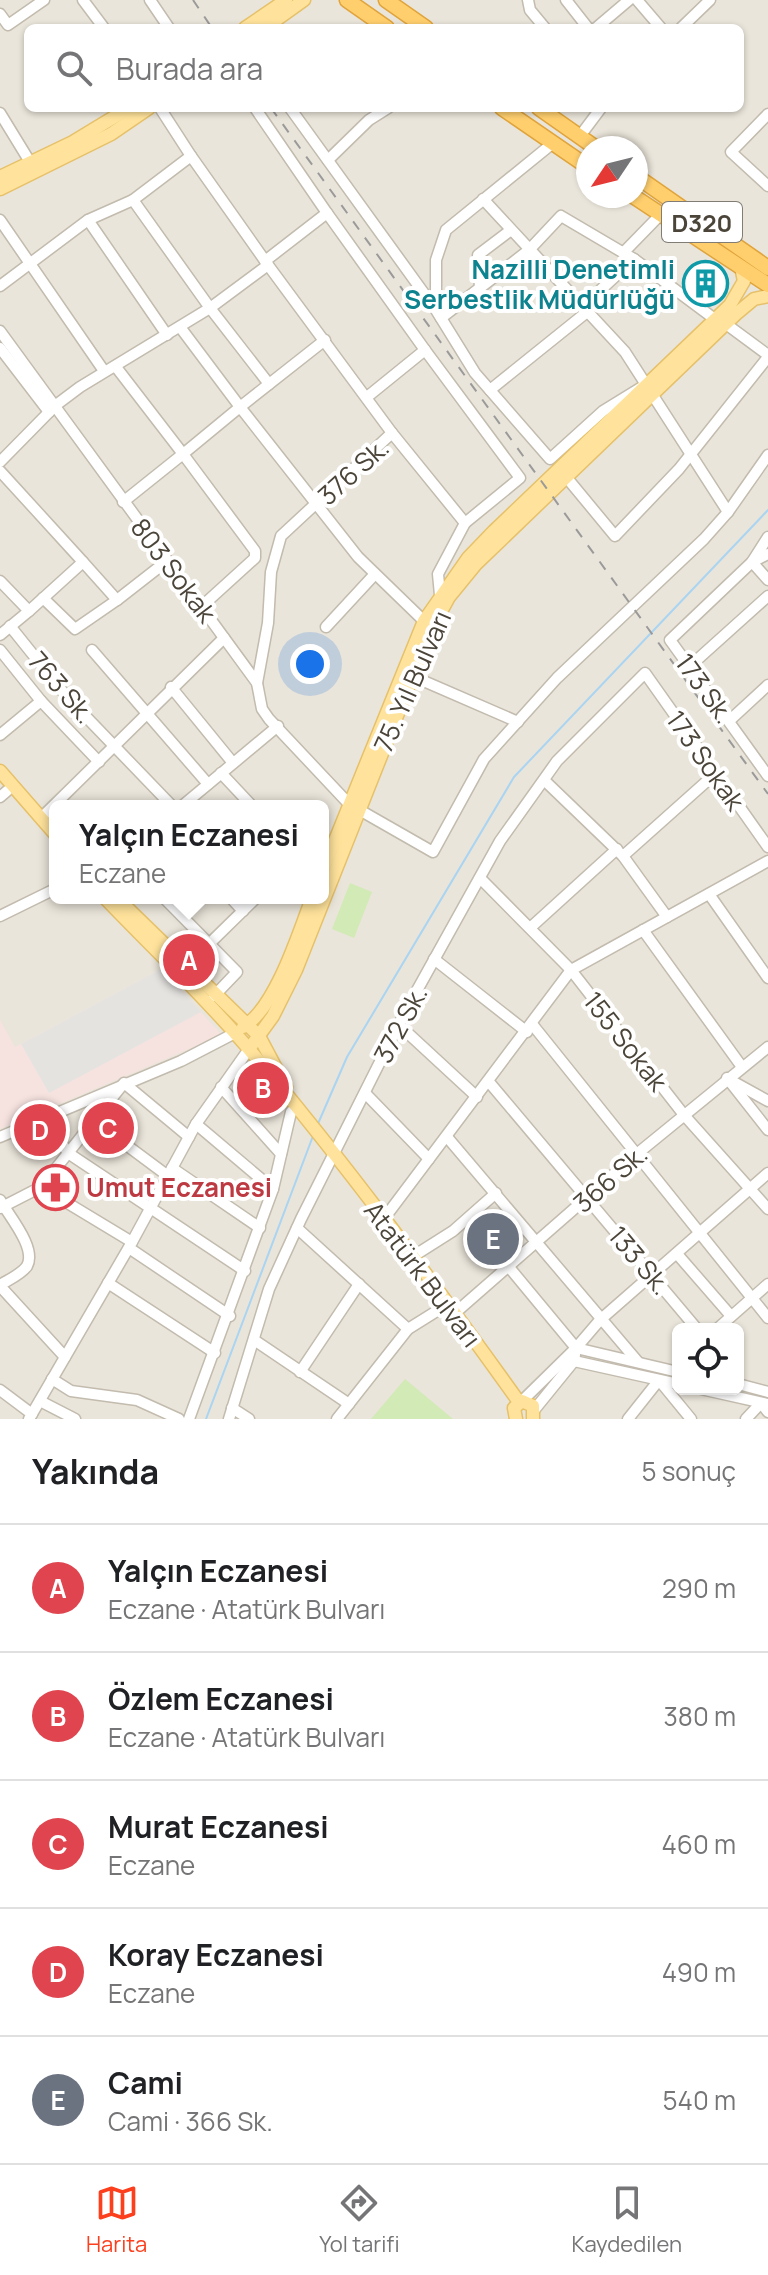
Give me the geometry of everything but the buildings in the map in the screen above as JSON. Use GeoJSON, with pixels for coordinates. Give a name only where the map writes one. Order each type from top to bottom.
{"type":"FeatureCollection","features":[{"type":"Feature","properties":{"kind":"highway"},"geometry":{"type":"LineString","coordinates":[[347,0],[381,24]]}},
{"type":"Feature","properties":{"kind":"highway"},"geometry":{"type":"LineString","coordinates":[[386,0],[420,24]]}},
{"type":"Feature","properties":{"kind":"highway"},"geometry":{"type":"LineString","coordinates":[[508,112],[576,159]]}},
{"type":"Feature","properties":{"kind":"highway"},"geometry":{"type":"LineString","coordinates":[[545,112],[580,136]]}},
{"type":"Feature","properties":{"kind":"highway","name":"D320"},"geometry":{"type":"LineString","coordinates":[[648,184],[766,264]]}},
{"type":"Feature","properties":{"kind":"highway","name":"D320"},"geometry":{"type":"LineString","coordinates":[[648,206],[768,285]]}},
{"type":"Feature","properties":{"kind":"main road"},"geometry":{"type":"LineString","coordinates":[[251,24],[286,0]]}},
{"type":"Feature","properties":{"kind":"main road"},"geometry":{"type":"LineString","coordinates":[[271,24],[304,0]]}},
{"type":"Feature","properties":{"kind":"main road"},"geometry":{"type":"LineString","coordinates":[[0,177],[105,125],[123,112]]}},
{"type":"Feature","properties":{"kind":"main road"},"geometry":{"type":"LineString","coordinates":[[0,189],[111,134],[143,112]]}},
{"type":"Feature","properties":{"kind":"main road","name":"75. Yıl Bulvarı"},"geometry":{"type":"LineString","coordinates":[[721,322],[741,293],[744,281],[741,267]]}},
{"type":"Feature","properties":{"kind":"main road","name":"75. Yıl Bulvarı"},"geometry":{"type":"LineString","coordinates":[[329,876],[424,621],[440,595],[494,531],[721,322],[754,299],[768,296]]}},
{"type":"Feature","properties":{"kind":"main road","name":"75. Yıl Bulvarı"},"geometry":{"type":"LineString","coordinates":[[329,857],[449,597],[476,564],[567,478],[650,389]]}},
{"type":"Feature","properties":{"kind":"main road"},"geometry":{"type":"LineString","coordinates":[[0,771],[49,827]]}},
{"type":"Feature","properties":{"kind":"main road"},"geometry":{"type":"LineString","coordinates":[[2,791],[49,839]]}},
{"type":"Feature","properties":{"kind":"main road"},"geometry":{"type":"LineString","coordinates":[[111,904],[235,1033],[297,1107]]}},
{"type":"Feature","properties":{"kind":"main road"},"geometry":{"type":"LineString","coordinates":[[123,904],[214,996],[259,1036],[297,1107]]}},
{"type":"Feature","properties":{"kind":"main road"},"geometry":{"type":"LineString","coordinates":[[235,1033],[258,1016],[277,981],[309,904]]}},
{"type":"Feature","properties":{"kind":"main road","name":"75. Yıl Bulvarı"},"geometry":{"type":"LineString","coordinates":[[249,1049],[296,970],[319,904]]}},
{"type":"Feature","properties":{"kind":"main road","name":"Atatürk Bulvarı"},"geometry":{"type":"LineString","coordinates":[[297,1107],[452,1308],[520,1402]]}},
{"type":"Feature","properties":{"kind":"main road"},"geometry":{"type":"LineString","coordinates":[[516,1419],[513,1410],[520,1402],[531,1403],[535,1415]]}},
{"type":"Feature","properties":{"kind":"street"},"geometry":{"type":"LineString","coordinates":[[0,14],[8,25],[44,0]]}},
{"type":"Feature","properties":{"kind":"street"},"geometry":{"type":"LineString","coordinates":[[83,0],[101,24]]}},
{"type":"Feature","properties":{"kind":"street"},"geometry":{"type":"LineString","coordinates":[[150,0],[166,24]]}},
{"type":"Feature","properties":{"kind":"street"},"geometry":{"type":"LineString","coordinates":[[528,0],[530,10],[542,24]]}},
{"type":"Feature","properties":{"kind":"street"},"geometry":{"type":"LineString","coordinates":[[566,0],[585,24]]}},
{"type":"Feature","properties":{"kind":"street"},"geometry":{"type":"LineString","coordinates":[[601,24],[629,0]]}},
{"type":"Feature","properties":{"kind":"street"},"geometry":{"type":"LineString","coordinates":[[637,0],[658,24]]}},
{"type":"Feature","properties":{"kind":"street"},"geometry":{"type":"LineString","coordinates":[[685,24],[710,0]]}},
{"type":"Feature","properties":{"kind":"street"},"geometry":{"type":"LineString","coordinates":[[163,112],[267,263],[392,433]]}},
{"type":"Feature","properties":{"kind":"street"},"geometry":{"type":"LineString","coordinates":[[258,112],[425,350],[520,478],[465,523],[438,574],[440,595]]}},
{"type":"Feature","properties":{"kind":"street"},"geometry":{"type":"LineString","coordinates":[[293,112],[490,390],[550,459],[626,394],[650,389]]}},
{"type":"Feature","properties":{"kind":"street"},"geometry":{"type":"LineString","coordinates":[[328,160],[358,129],[382,112]]}},
{"type":"Feature","properties":{"kind":"street"},"geometry":{"type":"LineString","coordinates":[[580,136],[598,112]]}},
{"type":"Feature","properties":{"kind":"street"},"geometry":{"type":"LineString","coordinates":[[0,113],[30,162]]}},
{"type":"Feature","properties":{"kind":"street"},"geometry":{"type":"LineString","coordinates":[[768,114],[731,152],[768,186]]}},
{"type":"Feature","properties":{"kind":"street"},"geometry":{"type":"LineString","coordinates":[[439,314],[436,260],[446,230],[553,143]]}},
{"type":"Feature","properties":{"kind":"street"},"geometry":{"type":"LineString","coordinates":[[0,286],[88,220],[133,200],[191,156]]}},
{"type":"Feature","properties":{"kind":"street"},"geometry":{"type":"LineString","coordinates":[[483,199],[625,352],[728,512]]}},
{"type":"Feature","properties":{"kind":"street"},"geometry":{"type":"LineString","coordinates":[[133,200],[269,384]]}},
{"type":"Feature","properties":{"kind":"street"},"geometry":{"type":"LineString","coordinates":[[0,462],[53,408],[104,371],[116,367],[210,308],[327,213]]}},
{"type":"Feature","properties":{"kind":"street"},"geometry":{"type":"LineString","coordinates":[[624,252],[661,214]]}},
{"type":"Feature","properties":{"kind":"street"},"geometry":{"type":"LineString","coordinates":[[439,314],[480,288],[529,250],[561,216],[624,252],[768,356],[691,454],[615,536],[567,478]]}},
{"type":"Feature","properties":{"kind":"street"},"geometry":{"type":"LineString","coordinates":[[0,220],[104,371]]}},
{"type":"Feature","properties":{"kind":"street"},"geometry":{"type":"LineString","coordinates":[[88,220],[167,335]]}},
{"type":"Feature","properties":{"kind":"street"},"geometry":{"type":"LineString","coordinates":[[480,288],[478,255],[511,230]]}},
{"type":"Feature","properties":{"kind":"street"},"geometry":{"type":"LineString","coordinates":[[490,390],[584,309],[634,259]]}},
{"type":"Feature","properties":{"kind":"street"},"geometry":{"type":"LineString","coordinates":[[180,327],[316,504],[375,574],[424,621]]}},
{"type":"Feature","properties":{"kind":"street","name":"803 Sokak"},"geometry":{"type":"LineString","coordinates":[[0,331],[53,408],[257,683],[262,709],[353,807],[433,852],[484,759],[518,722]]}},
{"type":"Feature","properties":{"kind":"street"},"geometry":{"type":"LineString","coordinates":[[123,502],[325,340]]}},
{"type":"Feature","properties":{"kind":"street"},"geometry":{"type":"LineString","coordinates":[[0,348],[53,408]]}},
{"type":"Feature","properties":{"kind":"street"},"geometry":{"type":"LineString","coordinates":[[367,397],[425,350]]}},
{"type":"Feature","properties":{"kind":"street"},"geometry":{"type":"LineString","coordinates":[[116,367],[255,551],[255,558],[201,607]]}},
{"type":"Feature","properties":{"kind":"street","name":"376 Sk."},"geometry":{"type":"LineString","coordinates":[[257,683],[268,623],[271,572],[281,536],[392,433],[465,523]]}},
{"type":"Feature","properties":{"kind":"street"},"geometry":{"type":"LineString","coordinates":[[412,676],[518,722],[557,678],[728,512],[768,455]]}},
{"type":"Feature","properties":{"kind":"street"},"geometry":{"type":"LineString","coordinates":[[0,471],[117,600]]}},
{"type":"Feature","properties":{"kind":"street"},"geometry":{"type":"LineString","coordinates":[[752,562],[768,537]]}},
{"type":"Feature","properties":{"kind":"street"},"geometry":{"type":"LineString","coordinates":[[752,562],[768,554]]}},
{"type":"Feature","properties":{"kind":"street"},"geometry":{"type":"LineString","coordinates":[[43,598],[75,629],[167,561]]}},
{"type":"Feature","properties":{"kind":"street"},"geometry":{"type":"LineString","coordinates":[[0,635],[83,562]]}},
{"type":"Feature","properties":{"kind":"street"},"geometry":{"type":"LineString","coordinates":[[752,562],[768,580]]}},
{"type":"Feature","properties":{"kind":"street","name":"173 Sk."},"geometry":{"type":"LineString","coordinates":[[752,562],[670,640],[768,776]]}},
{"type":"Feature","properties":{"kind":"street"},"geometry":{"type":"LineString","coordinates":[[326,627],[375,574]]}},
{"type":"Feature","properties":{"kind":"street"},"geometry":{"type":"LineString","coordinates":[[0,581],[29,611]]}},
{"type":"Feature","properties":{"kind":"street"},"geometry":{"type":"LineString","coordinates":[[689,667],[768,596]]}},
{"type":"Feature","properties":{"kind":"street","name":"763 Sk."},"geometry":{"type":"LineString","coordinates":[[10,626],[67,697],[166,800]]}},
{"type":"Feature","properties":{"kind":"street"},"geometry":{"type":"LineString","coordinates":[[60,800],[224,638]]}},
{"type":"Feature","properties":{"kind":"street"},"geometry":{"type":"LineString","coordinates":[[0,650],[41,701],[99,762]]}},
{"type":"Feature","properties":{"kind":"street"},"geometry":{"type":"LineString","coordinates":[[92,650],[208,784]]}},
{"type":"Feature","properties":{"kind":"street","name":"173 Sokak"},"geometry":{"type":"LineString","coordinates":[[645,673],[768,847]]}},
{"type":"Feature","properties":{"kind":"street","name":"372 Sk."},"geometry":{"type":"LineString","coordinates":[[230,1414],[269,1289],[329,1151],[365,1093],[434,959],[500,841],[557,761],[645,673]]}},
{"type":"Feature","properties":{"kind":"street"},"geometry":{"type":"LineString","coordinates":[[729,721],[768,685]]}},
{"type":"Feature","properties":{"kind":"street"},"geometry":{"type":"LineString","coordinates":[[171,687],[233,763]]}},
{"type":"Feature","properties":{"kind":"street"},"geometry":{"type":"LineString","coordinates":[[0,735],[41,701]]}},
{"type":"Feature","properties":{"kind":"street"},"geometry":{"type":"LineString","coordinates":[[194,800],[208,784],[278,726]]}},
{"type":"Feature","properties":{"kind":"street"},"geometry":{"type":"LineString","coordinates":[[221,773],[246,800]]}},
{"type":"Feature","properties":{"kind":"street"},"geometry":{"type":"LineString","coordinates":[[530,928],[716,773]]}},
{"type":"Feature","properties":{"kind":"street"},"geometry":{"type":"LineString","coordinates":[[544,780],[620,852],[667,917]]}},
{"type":"Feature","properties":{"kind":"street"},"geometry":{"type":"LineString","coordinates":[[41,818],[49,810]]}},
{"type":"Feature","properties":{"kind":"street"},"geometry":{"type":"LineString","coordinates":[[383,1220],[571,970],[768,861]]}},
{"type":"Feature","properties":{"kind":"street","name":"155 Sokak"},"geometry":{"type":"LineString","coordinates":[[480,878],[571,970],[684,1115],[768,1209]]}},
{"type":"Feature","properties":{"kind":"street"},"geometry":{"type":"LineString","coordinates":[[0,916],[49,892]]}},
{"type":"Feature","properties":{"kind":"street"},"geometry":{"type":"LineString","coordinates":[[709,894],[768,978]]}},
{"type":"Feature","properties":{"kind":"street"},"geometry":{"type":"LineString","coordinates":[[170,904],[237,972],[214,996]]}},
{"type":"Feature","properties":{"kind":"street"},"geometry":{"type":"LineString","coordinates":[[237,904],[243,911]]}},
{"type":"Feature","properties":{"kind":"street"},"geometry":{"type":"LineString","coordinates":[[209,944],[250,904]]}},
{"type":"Feature","properties":{"kind":"street"},"geometry":{"type":"LineString","coordinates":[[643,930],[742,1067]]}},
{"type":"Feature","properties":{"kind":"street"},"geometry":{"type":"LineString","coordinates":[[434,959],[529,1028],[638,1153],[768,1318]]}},
{"type":"Feature","properties":{"kind":"street"},"geometry":{"type":"LineString","coordinates":[[399,1025],[477,1097]]}},
{"type":"Feature","properties":{"kind":"street"},"geometry":{"type":"LineString","coordinates":[[0,1137],[181,1061],[235,1033]]}},
{"type":"Feature","properties":{"kind":"street","name":"366 Sk."},"geometry":{"type":"LineString","coordinates":[[337,1419],[408,1329],[452,1308],[508,1266],[727,1078],[768,1047]]}},
{"type":"Feature","properties":{"kind":"street"},"geometry":{"type":"LineString","coordinates":[[0,1390],[30,1416],[131,1245],[196,1124],[249,1049]]}},
{"type":"Feature","properties":{"kind":"street"},"geometry":{"type":"LineString","coordinates":[[727,1078],[768,1101]]}},
{"type":"Feature","properties":{"kind":"street"},"geometry":{"type":"LineString","coordinates":[[727,1078],[768,1130]]}},
{"type":"Feature","properties":{"kind":"street","name":"133 Sk."},"geometry":{"type":"LineString","coordinates":[[489,1082],[692,1323]]}},
{"type":"Feature","properties":{"kind":"street"},"geometry":{"type":"LineString","coordinates":[[65,1357],[0,1285],[26,1269],[30,1259],[27,1247],[1,1205],[41,1187],[124,1083]]}},
{"type":"Feature","properties":{"kind":"street"},"geometry":{"type":"LineString","coordinates":[[124,1083],[189,1137]]}},
{"type":"Feature","properties":{"kind":"street"},"geometry":{"type":"LineString","coordinates":[[221,1087],[281,1154]]}},
{"type":"Feature","properties":{"kind":"street"},"geometry":{"type":"LineString","coordinates":[[365,1093],[429,1159]]}},
{"type":"Feature","properties":{"kind":"street"},"geometry":{"type":"LineString","coordinates":[[189,1419],[230,1316],[273,1189],[291,1112],[297,1107]]}},
{"type":"Feature","properties":{"kind":"street"},"geometry":{"type":"LineString","coordinates":[[45,1117],[68,1153],[245,1271]]}},
{"type":"Feature","properties":{"kind":"street"},"geometry":{"type":"LineString","coordinates":[[94,1121],[260,1228]]}},
{"type":"Feature","properties":{"kind":"street"},"geometry":{"type":"LineString","coordinates":[[196,1124],[273,1189]]}},
{"type":"Feature","properties":{"kind":"street"},"geometry":{"type":"LineString","coordinates":[[447,1137],[638,1362]]}},
{"type":"Feature","properties":{"kind":"street"},"geometry":{"type":"LineString","coordinates":[[520,1402],[600,1320],[678,1255],[768,1173]]}},
{"type":"Feature","properties":{"kind":"street"},"geometry":{"type":"LineString","coordinates":[[41,1187],[131,1245],[230,1316]]}},
{"type":"Feature","properties":{"kind":"street"},"geometry":{"type":"LineString","coordinates":[[412,1257],[453,1231],[496,1193]]}},
{"type":"Feature","properties":{"kind":"street"},"geometry":{"type":"LineString","coordinates":[[297,1228],[408,1329]]}},
{"type":"Feature","properties":{"kind":"street"},"geometry":{"type":"LineString","coordinates":[[678,1255],[731,1316]]}},
{"type":"Feature","properties":{"kind":"street"},"geometry":{"type":"LineString","coordinates":[[508,1266],[576,1348],[672,1368]]}},
{"type":"Feature","properties":{"kind":"street"},"geometry":{"type":"LineString","coordinates":[[108,1283],[215,1353]]}},
{"type":"Feature","properties":{"kind":"street"},"geometry":{"type":"LineString","coordinates":[[300,1372],[359,1284]]}},
{"type":"Feature","properties":{"kind":"street"},"geometry":{"type":"LineString","coordinates":[[723,1323],[768,1284]]}},
{"type":"Feature","properties":{"kind":"street"},"geometry":{"type":"LineString","coordinates":[[254,1340],[349,1404]]}},
{"type":"Feature","properties":{"kind":"street"},"geometry":{"type":"LineString","coordinates":[[535,1415],[574,1361],[576,1348]]}},
{"type":"Feature","properties":{"kind":"street"},"geometry":{"type":"LineString","coordinates":[[574,1361],[672,1383]]}},
{"type":"Feature","properties":{"kind":"street"},"geometry":{"type":"LineString","coordinates":[[52,1379],[71,1391],[137,1400],[179,1419]]}},
{"type":"Feature","properties":{"kind":"street"},"geometry":{"type":"LineString","coordinates":[[628,1419],[659,1380]]}},
{"type":"Feature","properties":{"kind":"street"},"geometry":{"type":"LineString","coordinates":[[659,1380],[691,1419]]}},
{"type":"Feature","properties":{"kind":"street"},"geometry":{"type":"LineString","coordinates":[[744,1386],[768,1392]]}},
{"type":"Feature","properties":{"kind":"street"},"geometry":{"type":"LineString","coordinates":[[724,1395],[766,1406]]}},
{"type":"Feature","properties":{"kind":"street"},"geometry":{"type":"LineString","coordinates":[[40,1401],[75,1419]]}},
{"type":"Feature","properties":{"kind":"street"},"geometry":{"type":"LineString","coordinates":[[746,1419],[766,1406]]}},
{"type":"Feature","properties":{"kind":"street"},"geometry":{"type":"LineString","coordinates":[[230,1414],[249,1419]]}},
{"type":"Feature","properties":{"kind":"shaded area"},"geometry":{"type":"Polygon","coordinates":[[[0,0],[768,0],[768,1419],[0,1419],[0,0]]]}},
{"type":"Feature","properties":{"kind":"shaded area"},"geometry":{"type":"Polygon","coordinates":[[[161,969],[222,1035],[0,1129],[0,1020],[15,1047],[161,969]]]}},
{"type":"Feature","properties":{"kind":"shaded area"},"geometry":{"type":"Polygon","coordinates":[[[161,969],[201,1012],[49,1093],[21,1044],[161,969]]]}},
{"type":"Feature","properties":{"kind":"green space"},"geometry":{"type":"Polygon","coordinates":[[[350,883],[372,892],[354,938],[332,929],[350,883]]]}},
{"type":"Feature","properties":{"kind":"green space"},"geometry":{"type":"Polygon","coordinates":[[[405,1379],[453,1419],[371,1419],[405,1379]]]}},
{"type":"Feature","properties":{"kind":"waterway"},"geometry":{"type":"LineString","coordinates":[[317,1126],[347,1057],[514,777],[768,510]]}},
{"type":"Feature","properties":{"kind":"waterway"},"geometry":{"type":"LineString","coordinates":[[206,1419],[313,1136]]}},
{"type":"Feature","properties":{"kind":"railway"},"geometry":{"type":"LineString","coordinates":[[193,0],[209,24]]}},
{"type":"Feature","properties":{"kind":"railway"},"geometry":{"type":"LineString","coordinates":[[274,112],[768,794]]}},
{"type":"Feature","properties":{"kind":"place","name":"Nazilli Denetimli Serbestlik Müdürlüğü"},"geometry":{"type":"Point","coordinates":[706,284]}},
{"type":"Feature","properties":{"kind":"place","name":"Yalçın Eczanesi"},"geometry":{"type":"Point","coordinates":[189,960]}},
{"type":"Feature","properties":{"kind":"place","name":"Özlem Eczanesi"},"geometry":{"type":"Point","coordinates":[263,1088]}},
{"type":"Feature","properties":{"kind":"place","name":"Murat Eczanesi"},"geometry":{"type":"Point","coordinates":[108,1128]}},
{"type":"Feature","properties":{"kind":"place","name":"Koray Eczanesi"},"geometry":{"type":"Point","coordinates":[40,1130]}},
{"type":"Feature","properties":{"kind":"place","name":"Umut Eczanesi"},"geometry":{"type":"Point","coordinates":[55,1187]}},
{"type":"Feature","properties":{"kind":"place","name":"Cami"},"geometry":{"type":"Point","coordinates":[493,1239]}}]}
